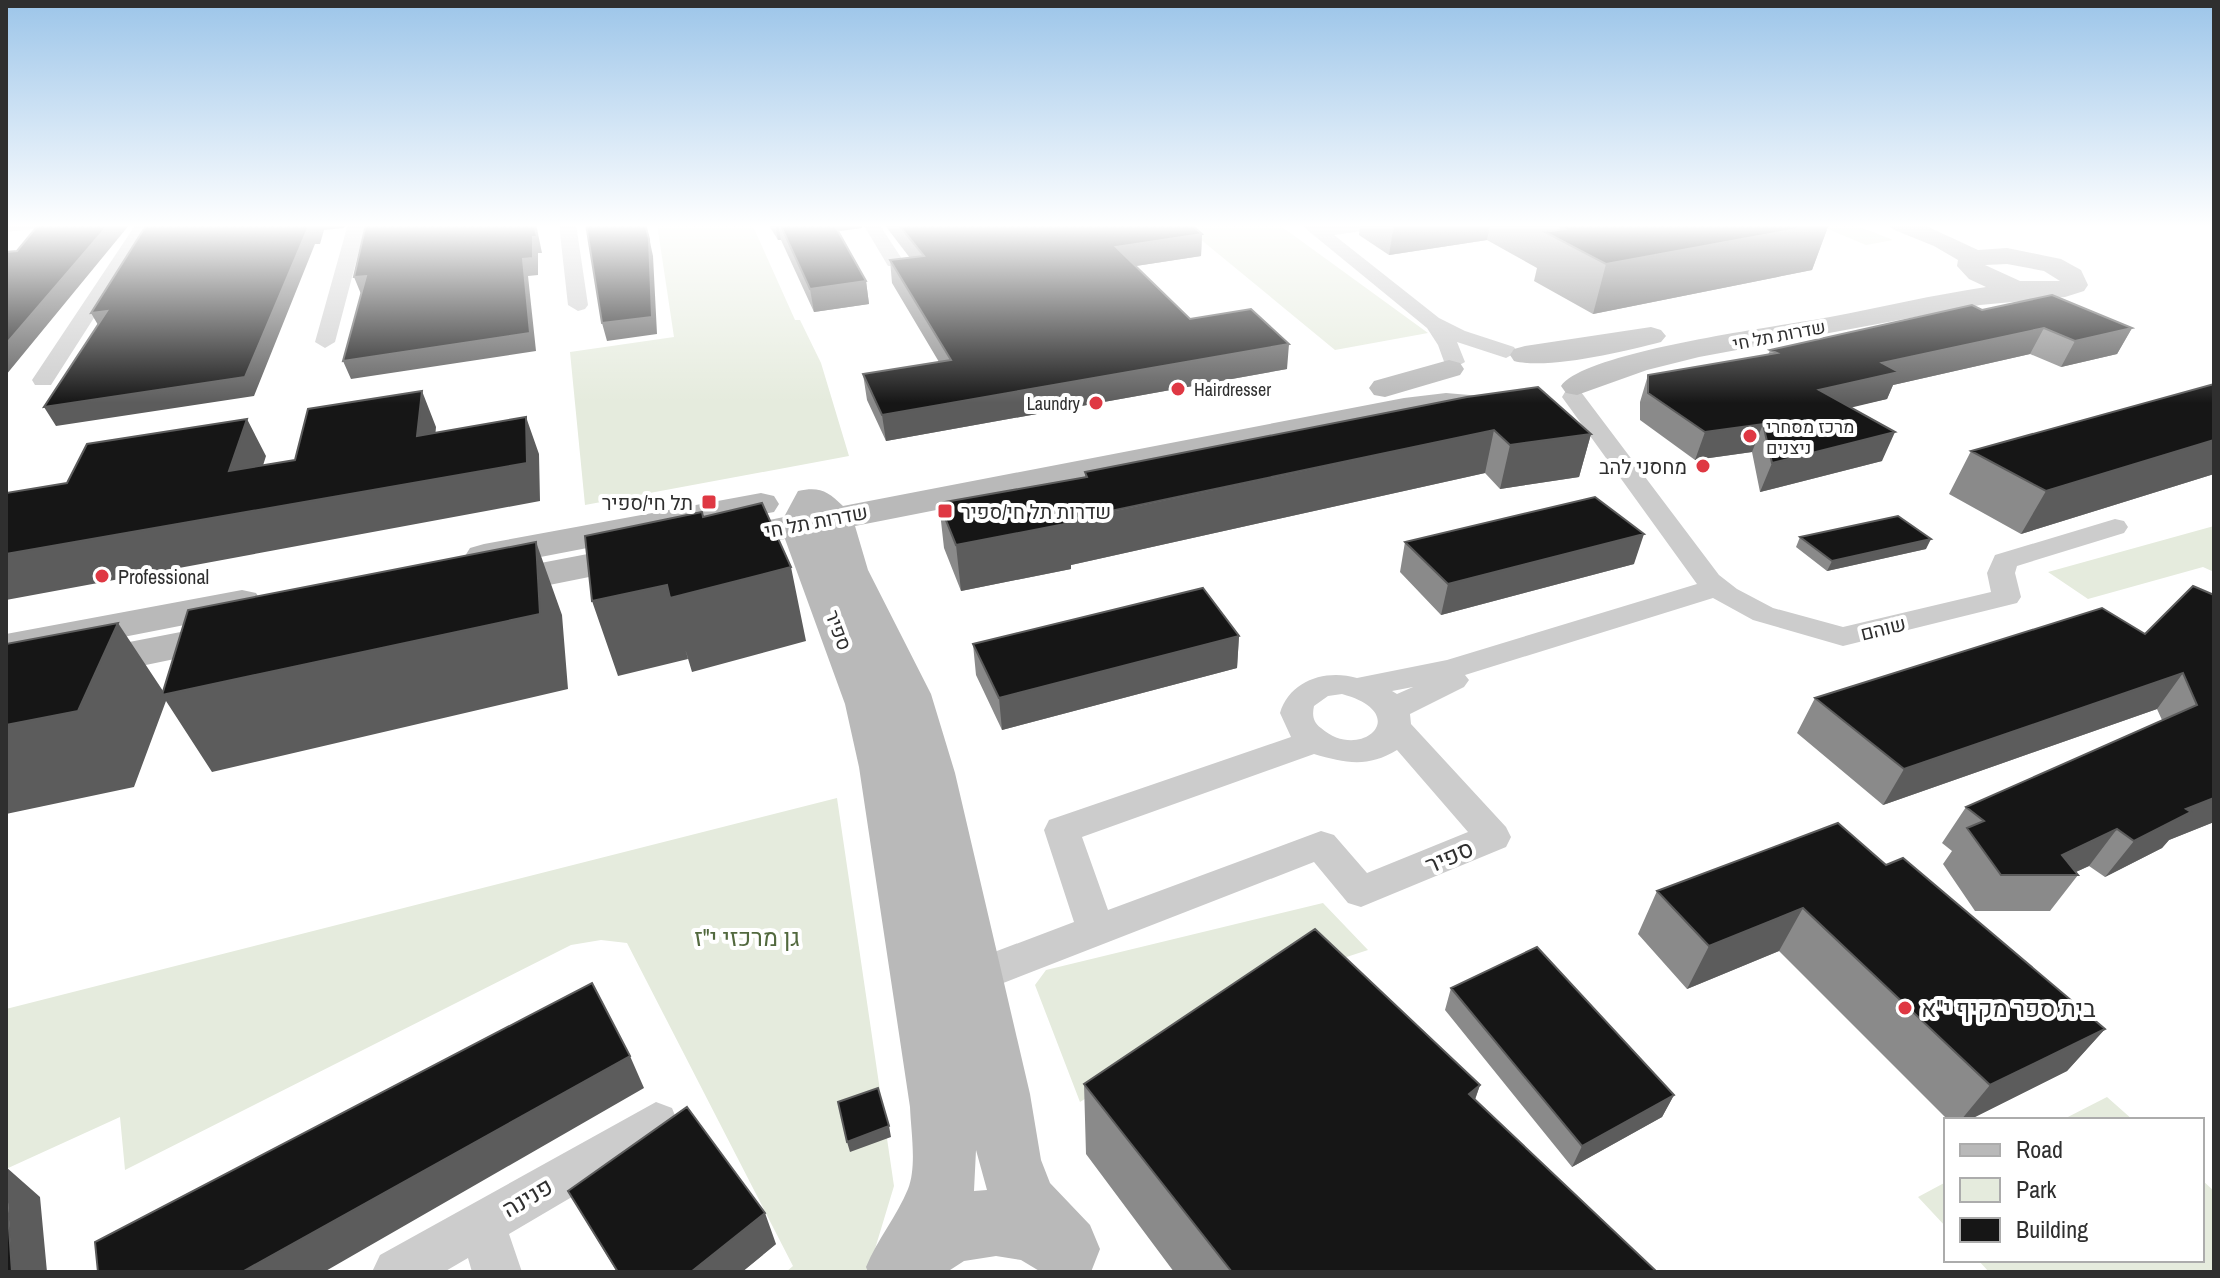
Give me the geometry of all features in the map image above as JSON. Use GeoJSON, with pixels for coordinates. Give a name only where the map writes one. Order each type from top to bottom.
{"type":"FeatureCollection","features":[{"type":"Feature","properties":{"kind":"main road","name":"שדרות תל חי"},"geometry":{"type":"LineString","coordinates":[[1451,366],[1449,380],[1455,388],[1499,406],[1446,403],[1404,408],[910,502],[822,536],[675,549],[448,578],[822,536],[1360,394],[1418,381],[1471,354],[1581,349],[1930,284]]}},
{"type":"Feature","properties":{"kind":"main road"},"geometry":{"type":"LineString","coordinates":[[2001,284],[2031,290]]}},
{"type":"Feature","properties":{"kind":"main road","name":"שדרות תל חי"},"geometry":{"type":"LineString","coordinates":[[1566,405],[1654,359],[1974,295],[2070,289],[2074,284]]}},
{"type":"Feature","properties":{"kind":"main road"},"geometry":{"type":"LineString","coordinates":[[1515,353],[1563,369],[1566,405]]}},
{"type":"Feature","properties":{"kind":"main road"},"geometry":{"type":"LineString","coordinates":[[822,536],[847,550],[851,536],[860,525],[878,512],[910,502]]}},
{"type":"Feature","properties":{"kind":"main road","name":"ספיר"},"geometry":{"type":"LineString","coordinates":[[822,536],[890,650],[909,694],[931,773],[1009,1160],[1025,1205],[1075,1260]]}},
{"type":"Feature","properties":{"kind":"main road","name":"ספיר"},"geometry":{"type":"LineString","coordinates":[[822,536],[883,767],[941,1107],[944,1157],[941,1196],[898,1270]]}},
{"type":"Feature","properties":{"kind":"main road"},"geometry":{"type":"LineString","coordinates":[[6,647],[270,612],[6,680]]}},
{"type":"Feature","properties":{"kind":"main road"},"geometry":{"type":"LineString","coordinates":[[898,1270],[930,1240],[965,1225],[1001,1221],[1036,1230],[1075,1260]]}},
{"type":"Feature","properties":{"kind":"street"},"geometry":{"type":"LineString","coordinates":[[43,380],[106,284]]}},
{"type":"Feature","properties":{"kind":"street"},"geometry":{"type":"LineString","coordinates":[[325,342],[341,284]]}},
{"type":"Feature","properties":{"kind":"street"},"geometry":{"type":"LineString","coordinates":[[575,284],[578,305]]}},
{"type":"Feature","properties":{"kind":"street"},"geometry":{"type":"LineString","coordinates":[[1385,284],[1432,321],[1458,335],[1515,353]]}},
{"type":"Feature","properties":{"kind":"street"},"geometry":{"type":"LineString","coordinates":[[1432,321],[1446,339],[1451,366]]}},
{"type":"Feature","properties":{"kind":"street","name":"שוהם"},"geometry":{"type":"LineString","coordinates":[[1566,405],[1591,442],[1625,469],[1709,581],[1763,614],[1843,637],[2007,597],[2001,573],[2005,561],[2115,527]]}},
{"type":"Feature","properties":{"kind":"street"},"geometry":{"type":"LineString","coordinates":[[1722,591],[1455,679],[1395,719],[1381,746],[1366,751],[1349,752],[1315,741],[1298,723],[1297,705],[1302,698],[1327,685],[1360,687],[1450,669],[1722,591]]}},
{"type":"Feature","properties":{"kind":"street"},"geometry":{"type":"LineString","coordinates":[[1360,687],[1385,700],[1395,719]]}},
{"type":"Feature","properties":{"kind":"street","name":"ספיר"},"geometry":{"type":"LineString","coordinates":[[974,977],[1321,845],[1361,892],[1493,837],[1451,794],[1395,719]]}},
{"type":"Feature","properties":{"kind":"street"},"geometry":{"type":"LineString","coordinates":[[1096,931],[1062,830],[1315,741]]}},
{"type":"Feature","properties":{"kind":"street","name":"פנינה"},"geometry":{"type":"LineString","coordinates":[[397,1272],[656,1123]]}},
{"type":"Feature","properties":{"kind":"street"},"geometry":{"type":"LineString","coordinates":[[482,1223],[497,1272]]}},
{"type":"Feature","properties":{"kind":"green space"},"geometry":{"type":"Polygon","coordinates":[[[666,284],[779,284],[795,320],[800,320],[821,363],[849,456],[585,505],[570,352],[674,337],[666,284]]]}},
{"type":"Feature","properties":{"kind":"green space"},"geometry":{"type":"Polygon","coordinates":[[[1254,284],[1360,284],[1428,333],[1335,350],[1254,284]]]}},
{"type":"Feature","properties":{"kind":"green space"},"geometry":{"type":"Polygon","coordinates":[[[2214,526],[2214,572],[2203,567],[2088,599],[2048,572],[2214,526]]]}},
{"type":"Feature","properties":{"kind":"green space","name":"גן מרכזי י\"ז"},"geometry":{"type":"Polygon","coordinates":[[[837,798],[894,1186],[868,1272],[786,1272],[793,1266],[627,943],[601,940],[571,945],[125,1170],[120,1117],[6,1169],[6,1009],[837,798]]]}},
{"type":"Feature","properties":{"kind":"green space"},"geometry":{"type":"Polygon","coordinates":[[[1323,903],[1368,950],[1276,980],[1080,1102],[1035,985],[1046,970],[1323,903]]]}},
{"type":"Feature","properties":{"kind":"green space"},"geometry":{"type":"Polygon","coordinates":[[[2107,1097],[2131,1118],[2066,1118],[2107,1097]]]}},
{"type":"Feature","properties":{"kind":"green space"},"geometry":{"type":"Polygon","coordinates":[[[2204,1182],[2214,1191],[2214,1272],[1989,1272],[1980,1262],[2204,1262],[2204,1182]]]}},
{"type":"Feature","properties":{"kind":"green space"},"geometry":{"type":"Polygon","coordinates":[[[1944,1183],[1944,1225],[1918,1197],[1944,1183]]]}},
{"type":"Feature","properties":{"kind":"building"},"geometry":{"type":"Polygon","coordinates":[[[6,284],[58,284],[6,344],[6,284]]]}},
{"type":"Feature","properties":{"kind":"building"},"geometry":{"type":"Polygon","coordinates":[[[109,284],[284,284],[245,377],[44,407],[107,311],[91,313],[109,284]]]}},
{"type":"Feature","properties":{"kind":"building"},"geometry":{"type":"Polygon","coordinates":[[[364,284],[525,284],[530,333],[343,361],[364,284]]]}},
{"type":"Feature","properties":{"kind":"building"},"geometry":{"type":"Polygon","coordinates":[[[596,284],[651,284],[652,317],[602,323],[596,284]]]}},
{"type":"Feature","properties":{"kind":"building"},"geometry":{"type":"Polygon","coordinates":[[[808,284],[848,284],[810,289],[808,284]]]}},
{"type":"Feature","properties":{"kind":"building"},"geometry":{"type":"Polygon","coordinates":[[[904,284],[1154,284],[1190,319],[1251,309],[1289,344],[882,415],[863,374],[951,360],[904,284]]]}},
{"type":"Feature","properties":{"kind":"building"},"geometry":{"type":"Polygon","coordinates":[[[2052,295],[2132,328],[2075,341],[2044,328],[1882,363],[1899,372],[1819,390],[1895,432],[1772,463],[1763,424],[1705,432],[1648,393],[1648,375],[1777,353],[1770,350],[1972,305],[1982,310],[2052,295]]]}},
{"type":"Feature","properties":{"kind":"building"},"geometry":{"type":"Polygon","coordinates":[[[2214,384],[2214,440],[2046,491],[1971,451],[2214,384]]]}},
{"type":"Feature","properties":{"kind":"building"},"geometry":{"type":"Polygon","coordinates":[[[1538,387],[1591,434],[1510,445],[1494,430],[956,545],[939,503],[1087,477],[1085,472],[1467,397],[1538,387]]]}},
{"type":"Feature","properties":{"kind":"building"},"geometry":{"type":"Polygon","coordinates":[[[422,391],[417,436],[526,417],[527,463],[6,554],[6,493],[67,483],[87,444],[247,419],[229,471],[295,460],[308,409],[422,391]]]}},
{"type":"Feature","properties":{"kind":"building"},"geometry":{"type":"Polygon","coordinates":[[[1595,497],[1644,534],[1448,584],[1405,542],[1595,497]]]}},
{"type":"Feature","properties":{"kind":"building"},"geometry":{"type":"Polygon","coordinates":[[[762,503],[791,567],[670,598],[667,585],[592,601],[585,536],[702,512],[703,517],[762,503]]]}},
{"type":"Feature","properties":{"kind":"building"},"geometry":{"type":"Polygon","coordinates":[[[1898,516],[1931,539],[1832,561],[1800,537],[1898,516]]]}},
{"type":"Feature","properties":{"kind":"building"},"geometry":{"type":"Polygon","coordinates":[[[536,542],[540,614],[162,695],[188,610],[536,542]]]}},
{"type":"Feature","properties":{"kind":"building"},"geometry":{"type":"Polygon","coordinates":[[[2193,586],[2214,595],[2214,798],[2186,809],[2191,812],[2134,841],[2117,829],[2062,855],[2078,875],[2001,875],[1967,828],[1984,821],[1966,807],[2197,705],[2183,673],[1904,769],[1815,698],[2102,608],[2145,634],[2193,586]]]}},
{"type":"Feature","properties":{"kind":"building"},"geometry":{"type":"Polygon","coordinates":[[[1203,588],[1239,636],[999,698],[973,644],[1203,588]]]}},
{"type":"Feature","properties":{"kind":"building"},"geometry":{"type":"Polygon","coordinates":[[[118,623],[78,711],[6,725],[6,644],[118,623]]]}},
{"type":"Feature","properties":{"kind":"building"},"geometry":{"type":"Polygon","coordinates":[[[1838,823],[1886,865],[1903,858],[2105,1029],[1990,1085],[1803,908],[1709,946],[1657,891],[1838,823]]]}},
{"type":"Feature","properties":{"kind":"building"},"geometry":{"type":"Polygon","coordinates":[[[1315,929],[1480,1085],[1469,1094],[1657,1272],[1232,1272],[1084,1084],[1315,929]]]}},
{"type":"Feature","properties":{"kind":"building"},"geometry":{"type":"Polygon","coordinates":[[[1537,947],[1674,1095],[1582,1146],[1451,988],[1537,947]]]}},
{"type":"Feature","properties":{"kind":"building"},"geometry":{"type":"Polygon","coordinates":[[[592,983],[630,1056],[242,1272],[98,1272],[95,1242],[592,983]]]}},
{"type":"Feature","properties":{"kind":"building"},"geometry":{"type":"Polygon","coordinates":[[[878,1088],[889,1126],[847,1142],[838,1102],[878,1088]]]}},
{"type":"Feature","properties":{"kind":"building"},"geometry":{"type":"Polygon","coordinates":[[[687,1107],[765,1213],[691,1272],[618,1272],[568,1191],[687,1107]]]}},
{"type":"Feature","properties":{"kind":"building"},"geometry":{"type":"Polygon","coordinates":[[[6,1184],[12,1272],[6,1272],[6,1184]]]}},
{"type":"Feature","properties":{"kind":"place","name":"Hairdresser"},"geometry":{"type":"Point","coordinates":[1178,389]}},
{"type":"Feature","properties":{"kind":"place","name":"Laundry"},"geometry":{"type":"Point","coordinates":[1096,403]}},
{"type":"Feature","properties":{"kind":"place","name":"מרכז מסחרי ניצנים"},"geometry":{"type":"Point","coordinates":[1750,436]}},
{"type":"Feature","properties":{"kind":"place","name":"מחסני להב"},"geometry":{"type":"Point","coordinates":[1703,466]}},
{"type":"Feature","properties":{"kind":"place","name":"תל חי/ספיר"},"geometry":{"type":"Point","coordinates":[709,502]}},
{"type":"Feature","properties":{"kind":"place","name":"שדרות תל חי/ספיר"},"geometry":{"type":"Point","coordinates":[945,511]}},
{"type":"Feature","properties":{"kind":"place","name":"Professional"},"geometry":{"type":"Point","coordinates":[102,576]}},
{"type":"Feature","properties":{"kind":"place","name":"בית ספר מקיף י\"א"},"geometry":{"type":"Point","coordinates":[1905,1008]}}]}
